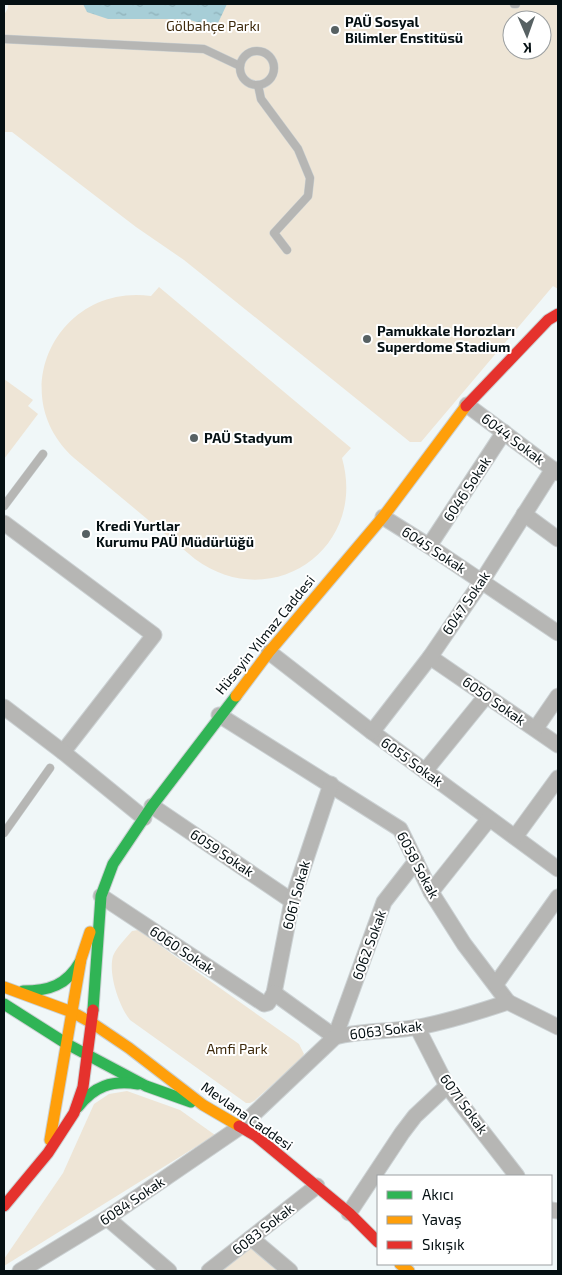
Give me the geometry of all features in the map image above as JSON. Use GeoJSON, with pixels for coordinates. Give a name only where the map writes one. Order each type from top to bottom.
{"type":"FeatureCollection","features":[{"type":"Feature","properties":{"kind":"street","name":"Hüseyin Yılmaz Caddesi"},"geometry":{"type":"LineString","coordinates":[[88,1055],[92,1023],[100,896],[113,864],[148,812],[219,716],[269,652],[383,517],[467,405],[548,320],[558,314]]}},
{"type":"Feature","properties":{"kind":"street","name":"6044 Sokak"},"geometry":{"type":"LineString","coordinates":[[467,405],[556,471]]}},
{"type":"Feature","properties":{"kind":"street","name":"6046 Sokak"},"geometry":{"type":"LineString","coordinates":[[429,546],[504,432]]}},
{"type":"Feature","properties":{"kind":"street","name":"6047 Sokak"},"geometry":{"type":"LineString","coordinates":[[372,732],[430,657],[482,581],[524,514],[556,471]]}},
{"type":"Feature","properties":{"kind":"street"},"geometry":{"type":"LineString","coordinates":[[524,514],[558,539]]}},
{"type":"Feature","properties":{"kind":"street","name":"6045 Sokak"},"geometry":{"type":"LineString","coordinates":[[383,517],[482,581],[558,634]]}},
{"type":"Feature","properties":{"kind":"street"},"geometry":{"type":"LineString","coordinates":[[4,524],[154,635],[63,752]]}},
{"type":"Feature","properties":{"kind":"street","name":"6055 Sokak"},"geometry":{"type":"LineString","coordinates":[[269,652],[372,732],[558,869]]}},
{"type":"Feature","properties":{"kind":"street","name":"6050 Sokak"},"geometry":{"type":"LineString","coordinates":[[430,657],[536,728],[558,745]]}},
{"type":"Feature","properties":{"kind":"street"},"geometry":{"type":"LineString","coordinates":[[425,771],[486,696]]}},
{"type":"Feature","properties":{"kind":"street"},"geometry":{"type":"LineString","coordinates":[[536,728],[558,696]]}},
{"type":"Feature","properties":{"kind":"street","name":"6059 Sokak"},"geometry":{"type":"LineString","coordinates":[[4,707],[63,752],[148,812],[292,901]]}},
{"type":"Feature","properties":{"kind":"street","name":"6058 Sokak"},"geometry":{"type":"LineString","coordinates":[[219,716],[331,784],[400,829],[431,892],[464,944],[508,1002]]}},
{"type":"Feature","properties":{"kind":"street"},"geometry":{"type":"LineString","coordinates":[[515,837],[558,778]]}},
{"type":"Feature","properties":{"kind":"street","name":"6061 Sokak"},"geometry":{"type":"LineString","coordinates":[[274,993],[292,901],[331,784]]}},
{"type":"Feature","properties":{"kind":"street"},"geometry":{"type":"LineString","coordinates":[[431,892],[489,819]]}},
{"type":"Feature","properties":{"kind":"street","name":"6062 Sokak"},"geometry":{"type":"LineString","coordinates":[[335,1037],[384,902],[416,861]]}},
{"type":"Feature","properties":{"kind":"street"},"geometry":{"type":"LineString","coordinates":[[48,1153],[81,959],[100,896]]}},
{"type":"Feature","properties":{"kind":"street","name":"6060 Sokak"},"geometry":{"type":"LineString","coordinates":[[100,896],[264,1004],[268,1003],[274,993]]}},
{"type":"Feature","properties":{"kind":"street"},"geometry":{"type":"LineString","coordinates":[[496,984],[558,897]]}},
{"type":"Feature","properties":{"kind":"street"},"geometry":{"type":"LineString","coordinates":[[9,989],[30,991],[59,986],[72,975],[81,959]]}},
{"type":"Feature","properties":{"kind":"street","name":"Mevlana Caddesi"},"geometry":{"type":"LineString","coordinates":[[9,989],[72,1012],[129,1048],[203,1105],[256,1136],[349,1213],[377,1241]]}},
{"type":"Feature","properties":{"kind":"street"},"geometry":{"type":"LineString","coordinates":[[274,993],[335,1037]]}},
{"type":"Feature","properties":{"kind":"street"},"geometry":{"type":"LineString","coordinates":[[508,1002],[558,1027]]}},
{"type":"Feature","properties":{"kind":"street","name":"6063 Sokak"},"geometry":{"type":"LineString","coordinates":[[240,1127],[335,1037],[354,1032],[417,1027],[464,1016],[508,1002]]}},
{"type":"Feature","properties":{"kind":"street"},"geometry":{"type":"LineString","coordinates":[[4,1004],[67,1044],[146,1086],[180,1099],[203,1105]]}},
{"type":"Feature","properties":{"kind":"street"},"geometry":{"type":"LineString","coordinates":[[33,1023],[49,1043],[57,1058],[59,1096]]}},
{"type":"Feature","properties":{"kind":"street","name":"6071 Sokak"},"geometry":{"type":"LineString","coordinates":[[417,1027],[448,1086],[517,1175]]}},
{"type":"Feature","properties":{"kind":"street"},"geometry":{"type":"LineString","coordinates":[[74,1113],[83,1087],[88,1055]]}},
{"type":"Feature","properties":{"kind":"street"},"geometry":{"type":"LineString","coordinates":[[4,1206],[48,1153],[88,1095],[102,1084],[124,1082],[146,1086]]}},
{"type":"Feature","properties":{"kind":"street"},"geometry":{"type":"LineString","coordinates":[[349,1213],[402,1133],[416,1116],[448,1086]]}},
{"type":"Feature","properties":{"kind":"street","name":"6084 Sokak"},"geometry":{"type":"LineString","coordinates":[[20,1271],[108,1218],[240,1127]]}},
{"type":"Feature","properties":{"kind":"street","name":"6083 Sokak"},"geometry":{"type":"LineString","coordinates":[[209,1271],[317,1186]]}},
{"type":"Feature","properties":{"kind":"street"},"geometry":{"type":"LineString","coordinates":[[108,1218],[169,1271]]}},
{"type":"Feature","properties":{"kind":"street"},"geometry":{"type":"LineString","coordinates":[[251,1238],[290,1271]]}},
{"type":"Feature","properties":{"kind":"lane"},"geometry":{"type":"LineString","coordinates":[[4,39],[204,50],[240,66]]}},
{"type":"Feature","properties":{"kind":"lane"},"geometry":{"type":"LineString","coordinates":[[251,51],[260,51],[270,56],[273,74],[267,82],[258,85],[249,83],[242,76],[240,66],[242,58],[251,51]]}},
{"type":"Feature","properties":{"kind":"lane"},"geometry":{"type":"LineString","coordinates":[[258,85],[261,99],[298,149],[310,178],[308,196],[274,233],[287,250]]}},
{"type":"Feature","properties":{"kind":"lane"},"geometry":{"type":"LineString","coordinates":[[4,506],[43,454]]}},
{"type":"Feature","properties":{"kind":"lane"},"geometry":{"type":"LineString","coordinates":[[4,833],[50,768]]}},
{"type":"Feature","properties":{"kind":"green space","name":"Gölbahçe Parkı"},"geometry":{"type":"Polygon","coordinates":[[[8,4],[558,4],[558,289],[553,286],[421,442],[410,442],[184,260],[136,227],[12,132],[4,132],[4,15],[8,4]]]}},
{"type":"Feature","properties":{"kind":"green space","name":"PAÜ Stadyum"},"geometry":{"type":"Polygon","coordinates":[[[159,287],[351,448],[342,458],[346,491],[341,520],[327,545],[307,564],[282,576],[254,580],[224,574],[195,559],[74,458],[53,432],[43,404],[43,375],[51,348],[67,325],[90,307],[118,297],[151,296],[159,287]]]}},
{"type":"Feature","properties":{"kind":"green space"},"geometry":{"type":"Polygon","coordinates":[[[4,379],[33,400],[28,406],[38,414],[4,459],[4,379]]]}},
{"type":"Feature","properties":{"kind":"green space","name":"Amfi Park"},"geometry":{"type":"Polygon","coordinates":[[[138,930],[299,1044],[304,1054],[301,1059],[254,1101],[246,1103],[130,1020],[122,1007],[116,990],[113,980],[112,963],[113,956],[119,946],[132,931],[138,930]]]}},
{"type":"Feature","properties":{"kind":"green space"},"geometry":{"type":"Polygon","coordinates":[[[127,1091],[180,1110],[215,1135],[4,1266],[4,1259],[63,1173],[94,1104],[109,1094],[127,1091]]]}},
{"type":"Feature","properties":{"kind":"green space"},"geometry":{"type":"Polygon","coordinates":[[[250,1247],[282,1271],[219,1271],[250,1247]]]}},
{"type":"Feature","properties":{"kind":"water"},"geometry":{"type":"Polygon","coordinates":[[[83,4],[227,4],[218,23],[209,26],[187,19],[108,19],[87,12],[83,4]]]}},
{"type":"Feature","properties":{"kind":"traffic: fast"},"geometry":{"type":"LineString","coordinates":[[93,1010],[101,896],[113,864],[152,806],[236,696]]}},
{"type":"Feature","properties":{"kind":"traffic: fast"},"geometry":{"type":"LineString","coordinates":[[23,991],[41,990],[56,985],[69,976],[80,962]]}},
{"type":"Feature","properties":{"kind":"traffic: fast"},"geometry":{"type":"LineString","coordinates":[[4,1004],[67,1044],[146,1086],[191,1102]]}},
{"type":"Feature","properties":{"kind":"traffic: fast"},"geometry":{"type":"LineString","coordinates":[[78,1107],[90,1094],[104,1086],[120,1083],[138,1084]]}},
{"type":"Feature","properties":{"kind":"traffic: slow"},"geometry":{"type":"LineString","coordinates":[[236,696],[269,652],[383,517],[466,406]]}},
{"type":"Feature","properties":{"kind":"traffic: slow"},"geometry":{"type":"LineString","coordinates":[[50,1140],[81,959],[90,932]]}},
{"type":"Feature","properties":{"kind":"traffic: slow"},"geometry":{"type":"LineString","coordinates":[[4,987],[72,1012],[92,1023],[129,1048],[203,1105],[239,1126]]}},
{"type":"Feature","properties":{"kind":"traffic: slow"},"geometry":{"type":"LineString","coordinates":[[401,1265],[409,1271]]}},
{"type":"Feature","properties":{"kind":"traffic: jam"},"geometry":{"type":"LineString","coordinates":[[466,406],[548,320],[558,314]]}},
{"type":"Feature","properties":{"kind":"traffic: jam"},"geometry":{"type":"LineString","coordinates":[[4,1206],[48,1153],[74,1113],[83,1087],[93,1010]]}},
{"type":"Feature","properties":{"kind":"traffic: jam"},"geometry":{"type":"LineString","coordinates":[[239,1126],[256,1136],[349,1213],[377,1241]]}},
{"type":"Feature","properties":{"kind":"place","name":"PAÜ Sosyal Bilimler Enstitüsü"},"geometry":{"type":"Point","coordinates":[335,30]}},
{"type":"Feature","properties":{"kind":"place","name":"Pamukkale Horozları Superdome Stadium"},"geometry":{"type":"Point","coordinates":[367,339]}},
{"type":"Feature","properties":{"kind":"place","name":"PAÜ Stadyum"},"geometry":{"type":"Point","coordinates":[194,438]}},
{"type":"Feature","properties":{"kind":"place","name":"Kredi Yurtlar Kurumu PAÜ Müdürlüğü"},"geometry":{"type":"Point","coordinates":[86,534]}}]}
